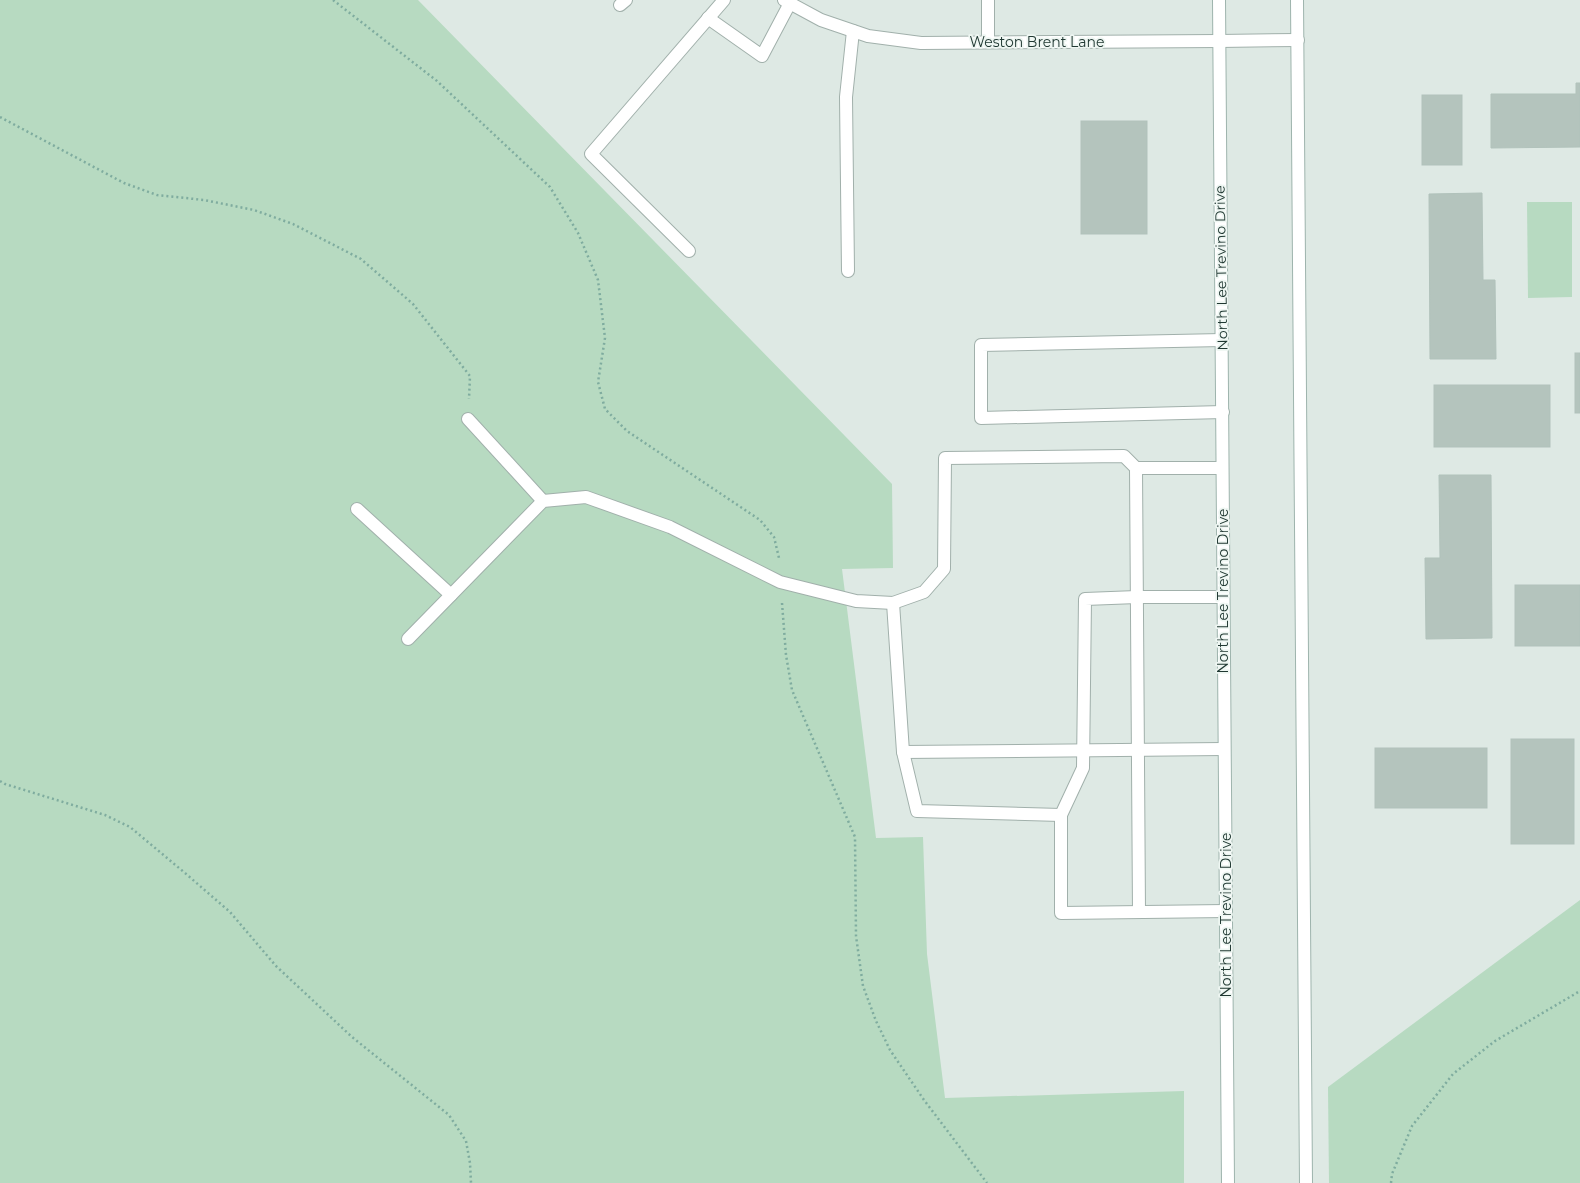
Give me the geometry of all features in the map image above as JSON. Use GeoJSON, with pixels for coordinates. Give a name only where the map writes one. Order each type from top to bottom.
{"type":"FeatureCollection","features":[{"type":"Feature","properties":{"kind":"main road"},"geometry":{"type":"LineString","coordinates":[[689,251],[591,154],[724,0]]}},
{"type":"Feature","properties":{"kind":"main road"},"geometry":{"type":"LineString","coordinates":[[988,0],[988,42]]}},
{"type":"Feature","properties":{"kind":"main road","name":"North Lee Trevino Drive"},"geometry":{"type":"LineString","coordinates":[[1219,0],[1228,1183]]}},
{"type":"Feature","properties":{"kind":"main road"},"geometry":{"type":"LineString","coordinates":[[1297,0],[1306,1183]]}},
{"type":"Feature","properties":{"kind":"main road"},"geometry":{"type":"LineString","coordinates":[[708,18],[762,56],[787,2]]}},
{"type":"Feature","properties":{"kind":"main road","name":"Weston Brent Lane"},"geometry":{"type":"LineString","coordinates":[[787,2],[821,20],[868,36],[921,43],[1298,40]]}},
{"type":"Feature","properties":{"kind":"main road"},"geometry":{"type":"LineString","coordinates":[[848,271],[846,97],[853,31]]}},
{"type":"Feature","properties":{"kind":"main road"},"geometry":{"type":"LineString","coordinates":[[1222,340],[981,345],[980,418],[1223,412]]}},
{"type":"Feature","properties":{"kind":"main road"},"geometry":{"type":"LineString","coordinates":[[468,419],[543,501]]}},
{"type":"Feature","properties":{"kind":"main road"},"geometry":{"type":"LineString","coordinates":[[408,639],[543,501],[586,496],[670,527],[780,582],[856,602],[893,603],[924,592],[944,569],[945,458],[1124,456],[1136,468],[1139,912]]}},
{"type":"Feature","properties":{"kind":"main road"},"geometry":{"type":"LineString","coordinates":[[1136,468],[1222,468]]}},
{"type":"Feature","properties":{"kind":"main road"},"geometry":{"type":"LineString","coordinates":[[357,510],[451,595]]}},
{"type":"Feature","properties":{"kind":"main road"},"geometry":{"type":"LineString","coordinates":[[1223,597],[1137,597],[1085,599],[1083,768],[1061,815],[1061,913],[1226,911]]}},
{"type":"Feature","properties":{"kind":"main road"},"geometry":{"type":"LineString","coordinates":[[893,603],[903,752],[917,810],[1061,815]]}},
{"type":"Feature","properties":{"kind":"main road"},"geometry":{"type":"LineString","coordinates":[[903,752],[1224,749]]}},
{"type":"Feature","properties":{"kind":"path"},"geometry":{"type":"LineString","coordinates":[[0,117],[124,183],[157,195],[204,200],[254,210],[293,224],[361,259],[413,304],[470,376],[468,419]]}},
{"type":"Feature","properties":{"kind":"path"},"geometry":{"type":"LineString","coordinates":[[0,781],[5,784],[106,814],[130,827],[185,873],[230,912],[276,966],[352,1037],[449,1115],[466,1142],[470,1163],[471,1183]]}},
{"type":"Feature","properties":{"kind":"path"},"geometry":{"type":"LineString","coordinates":[[1391,1183],[1392,1174],[1412,1126],[1453,1074],[1495,1041],[1580,991]]}},
{"type":"Feature","properties":{"kind":"green space"},"geometry":{"type":"Polygon","coordinates":[[[0,0],[418,0],[892,484],[893,568],[842,569],[876,838],[923,837],[927,954],[945,1098],[1184,1091],[1184,1183],[0,1183],[0,0]]]}},
{"type":"Feature","properties":{"kind":"green space"},"geometry":{"type":"Polygon","coordinates":[[[1527,202],[1572,202],[1572,297],[1528,298],[1527,202]]]}},
{"type":"Feature","properties":{"kind":"green space"},"geometry":{"type":"Polygon","coordinates":[[[1580,900],[1580,1183],[1329,1183],[1328,1087],[1580,900]]]}},
{"type":"Feature","properties":{"kind":"building"},"geometry":{"type":"Polygon","coordinates":[[[1576,83],[1580,83],[1580,147],[1491,148],[1491,94],[1576,94],[1576,83]]]}},
{"type":"Feature","properties":{"kind":"building"},"geometry":{"type":"Polygon","coordinates":[[[1422,95],[1462,95],[1462,165],[1422,165],[1422,95]]]}},
{"type":"Feature","properties":{"kind":"building"},"geometry":{"type":"Polygon","coordinates":[[[1081,121],[1147,121],[1147,234],[1081,234],[1081,121]]]}},
{"type":"Feature","properties":{"kind":"building"},"geometry":{"type":"Polygon","coordinates":[[[1482,193],[1483,280],[1495,280],[1496,359],[1430,359],[1429,194],[1482,193]]]}},
{"type":"Feature","properties":{"kind":"building"},"geometry":{"type":"Polygon","coordinates":[[[1575,353],[1580,353],[1580,413],[1575,413],[1575,353]]]}},
{"type":"Feature","properties":{"kind":"building"},"geometry":{"type":"Polygon","coordinates":[[[1434,385],[1550,385],[1550,447],[1434,447],[1434,385]]]}},
{"type":"Feature","properties":{"kind":"building"},"geometry":{"type":"Polygon","coordinates":[[[1439,475],[1491,475],[1492,638],[1426,639],[1425,558],[1440,558],[1439,475]]]}},
{"type":"Feature","properties":{"kind":"building"},"geometry":{"type":"Polygon","coordinates":[[[1515,585],[1580,585],[1580,646],[1515,646],[1515,585]]]}},
{"type":"Feature","properties":{"kind":"building"},"geometry":{"type":"Polygon","coordinates":[[[1511,739],[1574,739],[1574,844],[1511,844],[1511,739]]]}},
{"type":"Feature","properties":{"kind":"building"},"geometry":{"type":"Polygon","coordinates":[[[1375,748],[1487,748],[1487,808],[1375,808],[1375,748]]]}}]}
